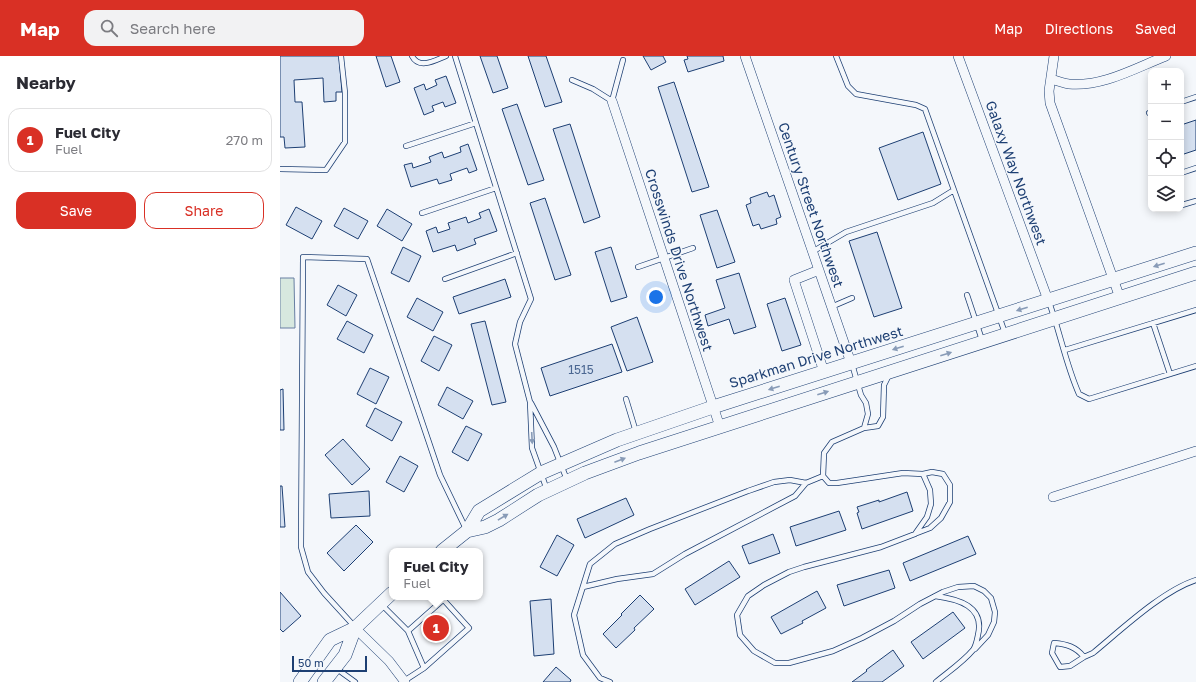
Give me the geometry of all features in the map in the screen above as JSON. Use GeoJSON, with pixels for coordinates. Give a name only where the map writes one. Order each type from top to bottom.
{"type":"FeatureCollection","features":[{"type":"Feature","properties":{"kind":"main road","name":"Sparkman Drive Northwest"},"geometry":{"type":"LineString","coordinates":[[446,548],[467,531],[479,511],[541,473],[617,440],[713,407],[1196,253]]}},
{"type":"Feature","properties":{"kind":"main road","name":"Sparkman Drive Northwest"},"geometry":{"type":"LineString","coordinates":[[467,531],[492,524],[547,491],[638,453],[1196,273]]}},
{"type":"Feature","properties":{"kind":"main road"},"geometry":{"type":"LineString","coordinates":[[300,682],[330,640],[355,628],[389,596]]}},
{"type":"Feature","properties":{"kind":"main road"},"geometry":{"type":"LineString","coordinates":[[324,682],[345,655],[355,628]]}},
{"type":"Feature","properties":{"kind":"street","name":"Century Street Northwest"},"geometry":{"type":"LineString","coordinates":[[745,56],[851,363]]}},
{"type":"Feature","properties":{"kind":"street","name":"Galaxy Way Northwest"},"geometry":{"type":"LineString","coordinates":[[958,56],[1048,300]]}},
{"type":"Feature","properties":{"kind":"street"},"geometry":{"type":"LineString","coordinates":[[1054,56],[1050,104],[1120,298]]}},
{"type":"Feature","properties":{"kind":"street"},"geometry":{"type":"LineString","coordinates":[[1051,79],[1068,84],[1085,84],[1104,81],[1166,56]]}},
{"type":"Feature","properties":{"kind":"street","name":"Crosswinds Drive Northwest"},"geometry":{"type":"LineString","coordinates":[[612,101],[720,427]]}},
{"type":"Feature","properties":{"kind":"street"},"geometry":{"type":"LineString","coordinates":[[819,270],[794,280],[824,372]]}},
{"type":"Feature","properties":{"kind":"street"},"geometry":{"type":"LineString","coordinates":[[1053,498],[1196,451]]}},
{"type":"Feature","properties":{"kind":"street"},"geometry":{"type":"LineString","coordinates":[[355,628],[389,661],[404,682]]}},
{"type":"Feature","properties":{"kind":"lane"},"geometry":{"type":"LineString","coordinates":[[280,169],[326,170],[345,142],[345,93],[341,56]]}},
{"type":"Feature","properties":{"kind":"lane"},"geometry":{"type":"LineString","coordinates":[[412,56],[418,62],[425,64],[446,56]]}},
{"type":"Feature","properties":{"kind":"lane"},"geometry":{"type":"LineString","coordinates":[[455,56],[531,299],[520,322],[515,344],[530,402],[532,448],[547,491]]}},
{"type":"Feature","properties":{"kind":"lane"},"geometry":{"type":"LineString","coordinates":[[836,56],[848,86],[856,94],[916,105],[925,109],[1006,334]]}},
{"type":"Feature","properties":{"kind":"lane"},"geometry":{"type":"LineString","coordinates":[[572,80],[593,89],[612,101],[623,60]]}},
{"type":"Feature","properties":{"kind":"lane"},"geometry":{"type":"LineString","coordinates":[[1184,101],[1196,97]]}},
{"type":"Feature","properties":{"kind":"lane"},"geometry":{"type":"LineString","coordinates":[[406,146],[476,122]]}},
{"type":"Feature","properties":{"kind":"lane"},"geometry":{"type":"LineString","coordinates":[[1184,172],[1196,168]]}},
{"type":"Feature","properties":{"kind":"lane"},"geometry":{"type":"LineString","coordinates":[[422,213],[496,188]]}},
{"type":"Feature","properties":{"kind":"lane"},"geometry":{"type":"LineString","coordinates":[[812,252],[846,232],[933,203],[954,190]]}},
{"type":"Feature","properties":{"kind":"lane"},"geometry":{"type":"LineString","coordinates":[[1184,204],[1196,201]]}},
{"type":"Feature","properties":{"kind":"lane"},"geometry":{"type":"LineString","coordinates":[[638,267],[693,248]]}},
{"type":"Feature","properties":{"kind":"lane"},"geometry":{"type":"LineString","coordinates":[[445,279],[517,253]]}},
{"type":"Feature","properties":{"kind":"lane"},"geometry":{"type":"LineString","coordinates":[[355,628],[324,593],[308,572],[301,547],[303,257],[367,259],[440,475],[467,531]]}},
{"type":"Feature","properties":{"kind":"lane"},"geometry":{"type":"LineString","coordinates":[[967,295],[983,342]]}},
{"type":"Feature","properties":{"kind":"lane"},"geometry":{"type":"LineString","coordinates":[[831,307],[852,298]]}},
{"type":"Feature","properties":{"kind":"lane"},"geometry":{"type":"LineString","coordinates":[[1048,300],[1065,350],[1071,377],[1079,394],[1089,399],[1196,366]]}},
{"type":"Feature","properties":{"kind":"lane"},"geometry":{"type":"LineString","coordinates":[[1065,350],[1196,310]]}},
{"type":"Feature","properties":{"kind":"lane"},"geometry":{"type":"LineString","coordinates":[[1153,323],[1170,374]]}},
{"type":"Feature","properties":{"kind":"lane"},"geometry":{"type":"LineString","coordinates":[[851,363],[861,395],[866,403],[868,414],[864,428]]}},
{"type":"Feature","properties":{"kind":"lane"},"geometry":{"type":"LineString","coordinates":[[890,372],[884,385],[883,416],[878,426],[864,428],[832,442],[824,453],[823,476],[828,483],[837,483],[903,473],[924,474],[932,472],[942,474],[950,485],[950,502],[941,518],[930,528],[881,547],[797,570],[764,585],[748,596],[738,615],[740,635],[754,651],[775,663],[789,663],[833,651],[894,621],[935,596],[958,587],[974,586],[984,591],[991,598],[995,612],[994,622],[988,635],[975,649],[936,682]]}},
{"type":"Feature","properties":{"kind":"lane"},"geometry":{"type":"LineString","coordinates":[[626,399],[636,433]]}},
{"type":"Feature","properties":{"kind":"lane"},"geometry":{"type":"LineString","coordinates":[[530,402],[554,447],[568,482]]}},
{"type":"Feature","properties":{"kind":"lane"},"geometry":{"type":"LineString","coordinates":[[915,534],[927,517],[931,504],[930,490],[924,474]]}},
{"type":"Feature","properties":{"kind":"lane"},"geometry":{"type":"LineString","coordinates":[[583,587],[653,574],[685,554],[795,496],[806,483],[823,476]]}},
{"type":"Feature","properties":{"kind":"lane"},"geometry":{"type":"LineString","coordinates":[[610,682],[600,678],[583,655],[574,615],[590,564],[615,544],[657,526],[774,482],[790,480],[806,483]]}},
{"type":"Feature","properties":{"kind":"lane"},"geometry":{"type":"LineString","coordinates":[[1084,657],[1078,650],[1065,644],[1054,643],[1052,653],[1060,667],[1070,666],[1093,653],[1172,591],[1188,582],[1196,580]]}},
{"type":"Feature","properties":{"kind":"lane"},"geometry":{"type":"LineString","coordinates":[[935,596],[952,598],[968,605],[977,615],[979,629],[975,649]]}},
{"type":"Feature","properties":{"kind":"lane"},"geometry":{"type":"LineString","coordinates":[[408,631],[440,600]]}},
{"type":"Feature","properties":{"kind":"lane"},"geometry":{"type":"LineString","coordinates":[[404,682],[424,668],[469,628],[444,600]]}},
{"type":"Feature","properties":{"kind":"lane"},"geometry":{"type":"LineString","coordinates":[[380,603],[408,631],[424,668]]}},
{"type":"Feature","properties":{"kind":"lane"},"geometry":{"type":"LineString","coordinates":[[335,668],[354,682]]}},
{"type":"Feature","properties":{"kind":"shaded area"},"geometry":{"type":"Polygon","coordinates":[[[280,278],[294,278],[295,328],[280,328],[280,278]]]}},
{"type":"Feature","properties":{"kind":"building"},"geometry":{"type":"Polygon","coordinates":[[[280,56],[339,56],[342,92],[336,92],[336,101],[324,102],[323,78],[294,80],[295,102],[302,102],[305,147],[285,148],[284,137],[280,137],[280,56]]]}},
{"type":"Feature","properties":{"kind":"building"},"geometry":{"type":"Polygon","coordinates":[[[376,56],[391,56],[400,82],[386,87],[376,56]]]}},
{"type":"Feature","properties":{"kind":"building"},"geometry":{"type":"Polygon","coordinates":[[[480,56],[497,56],[508,88],[493,93],[480,56]]]}},
{"type":"Feature","properties":{"kind":"building"},"geometry":{"type":"Polygon","coordinates":[[[528,56],[546,56],[562,102],[545,107],[528,56]]]}},
{"type":"Feature","properties":{"kind":"building"},"geometry":{"type":"Polygon","coordinates":[[[643,56],[663,56],[666,62],[651,70],[643,56]]]}},
{"type":"Feature","properties":{"kind":"building"},"geometry":{"type":"Polygon","coordinates":[[[687,56],[723,56],[724,61],[688,72],[684,60],[688,59],[687,56]]]}},
{"type":"Feature","properties":{"kind":"building"},"geometry":{"type":"Polygon","coordinates":[[[446,76],[456,103],[445,107],[443,102],[432,106],[434,111],[424,115],[414,88],[424,84],[426,90],[437,85],[435,80],[446,76]]]}},
{"type":"Feature","properties":{"kind":"building"},"geometry":{"type":"Polygon","coordinates":[[[674,82],[709,187],[692,192],[658,87],[674,82]]]}},
{"type":"Feature","properties":{"kind":"building"},"geometry":{"type":"Polygon","coordinates":[[[517,104],[544,180],[528,185],[502,109],[517,104]]]}},
{"type":"Feature","properties":{"kind":"building"},"geometry":{"type":"Polygon","coordinates":[[[1196,120],[1196,150],[1184,154],[1184,140],[1184,124],[1196,120]]]}},
{"type":"Feature","properties":{"kind":"building"},"geometry":{"type":"Polygon","coordinates":[[[570,124],[600,217],[584,223],[553,129],[570,124]]]}},
{"type":"Feature","properties":{"kind":"building"},"geometry":{"type":"Polygon","coordinates":[[[923,132],[941,184],[898,200],[879,148],[923,132]]]}},
{"type":"Feature","properties":{"kind":"building"},"geometry":{"type":"Polygon","coordinates":[[[468,144],[477,170],[469,173],[467,168],[450,174],[452,180],[439,184],[437,179],[411,187],[404,165],[412,163],[413,168],[431,162],[429,157],[442,152],[444,158],[461,152],[460,147],[468,144]]]}},
{"type":"Feature","properties":{"kind":"building"},"geometry":{"type":"Polygon","coordinates":[[[767,192],[769,197],[774,195],[781,217],[776,219],[777,224],[761,229],[759,224],[753,226],[746,205],[751,203],[750,198],[767,192]]]}},
{"type":"Feature","properties":{"kind":"building"},"geometry":{"type":"Polygon","coordinates":[[[545,198],[571,275],[555,280],[530,203],[545,198]]]}},
{"type":"Feature","properties":{"kind":"building"},"geometry":{"type":"Polygon","coordinates":[[[296,207],[322,221],[312,239],[286,225],[296,207]]]}},
{"type":"Feature","properties":{"kind":"building"},"geometry":{"type":"Polygon","coordinates":[[[344,208],[368,221],[358,239],[334,226],[344,208]]]}},
{"type":"Feature","properties":{"kind":"building"},"geometry":{"type":"Polygon","coordinates":[[[387,209],[412,224],[402,241],[377,226],[387,209]]]}},
{"type":"Feature","properties":{"kind":"building"},"geometry":{"type":"Polygon","coordinates":[[[489,209],[497,231],[474,239],[476,244],[457,251],[455,245],[433,252],[426,231],[436,227],[438,233],[450,229],[448,223],[466,217],[468,223],[481,218],[479,213],[489,209]]]}},
{"type":"Feature","properties":{"kind":"building"},"geometry":{"type":"Polygon","coordinates":[[[717,210],[735,262],[717,268],[700,215],[717,210]]]}},
{"type":"Feature","properties":{"kind":"building"},"geometry":{"type":"Polygon","coordinates":[[[877,232],[902,308],[874,317],[849,241],[877,232]]]}},
{"type":"Feature","properties":{"kind":"building"},"geometry":{"type":"Polygon","coordinates":[[[403,247],[421,256],[409,282],[391,273],[403,247]]]}},
{"type":"Feature","properties":{"kind":"building"},"geometry":{"type":"Polygon","coordinates":[[[611,247],[627,297],[611,302],[595,252],[611,247]]]}},
{"type":"Feature","properties":{"kind":"building"},"geometry":{"type":"Polygon","coordinates":[[[739,273],[756,327],[734,334],[729,319],[708,326],[705,315],[725,308],[716,280],[739,273]]]}},
{"type":"Feature","properties":{"kind":"building"},"geometry":{"type":"Polygon","coordinates":[[[505,279],[511,297],[459,314],[453,297],[505,279]]]}},
{"type":"Feature","properties":{"kind":"building"},"geometry":{"type":"Polygon","coordinates":[[[338,285],[357,295],[346,316],[327,305],[338,285]]]}},
{"type":"Feature","properties":{"kind":"building"},"geometry":{"type":"Polygon","coordinates":[[[417,298],[443,312],[433,331],[407,317],[417,298]]]}},
{"type":"Feature","properties":{"kind":"building"},"geometry":{"type":"Polygon","coordinates":[[[785,298],[801,345],[782,351],[767,304],[785,298]]]}},
{"type":"Feature","properties":{"kind":"building"},"geometry":{"type":"Polygon","coordinates":[[[637,317],[653,362],[627,371],[611,327],[637,317]]]}},
{"type":"Feature","properties":{"kind":"building"},"geometry":{"type":"Polygon","coordinates":[[[347,321],[373,335],[364,353],[337,339],[347,321]]]}},
{"type":"Feature","properties":{"kind":"building"},"geometry":{"type":"Polygon","coordinates":[[[485,321],[506,402],[492,405],[471,324],[485,321]]]}},
{"type":"Feature","properties":{"kind":"building"},"geometry":{"type":"Polygon","coordinates":[[[434,336],[452,345],[439,371],[421,361],[434,336]]]}},
{"type":"Feature","properties":{"kind":"building"},"geometry":{"type":"Polygon","coordinates":[[[612,344],[622,372],[550,396],[541,368],[612,344]]]}},
{"type":"Feature","properties":{"kind":"building"},"geometry":{"type":"Polygon","coordinates":[[[370,368],[389,377],[376,404],[357,394],[370,368]]]}},
{"type":"Feature","properties":{"kind":"building"},"geometry":{"type":"Polygon","coordinates":[[[447,387],[473,401],[463,419],[438,405],[447,387]]]}},
{"type":"Feature","properties":{"kind":"building"},"geometry":{"type":"Polygon","coordinates":[[[283,389],[284,430],[280,430],[280,390],[283,389]]]}},
{"type":"Feature","properties":{"kind":"building"},"geometry":{"type":"Polygon","coordinates":[[[375,408],[402,422],[392,441],[366,426],[375,408]]]}},
{"type":"Feature","properties":{"kind":"building"},"geometry":{"type":"Polygon","coordinates":[[[466,426],[482,434],[468,461],[452,452],[466,426]]]}},
{"type":"Feature","properties":{"kind":"building"},"geometry":{"type":"Polygon","coordinates":[[[343,439],[370,469],[352,485],[325,455],[343,439]]]}},
{"type":"Feature","properties":{"kind":"building"},"geometry":{"type":"Polygon","coordinates":[[[400,456],[418,466],[404,492],[386,482],[400,456]]]}},
{"type":"Feature","properties":{"kind":"building"},"geometry":{"type":"Polygon","coordinates":[[[280,486],[282,486],[285,527],[280,527],[280,486]]]}},
{"type":"Feature","properties":{"kind":"building"},"geometry":{"type":"Polygon","coordinates":[[[369,491],[370,516],[331,518],[329,494],[369,491]]]}},
{"type":"Feature","properties":{"kind":"building"},"geometry":{"type":"Polygon","coordinates":[[[907,492],[913,511],[862,529],[857,513],[859,512],[857,507],[879,500],[879,502],[907,492]]]}},
{"type":"Feature","properties":{"kind":"building"},"geometry":{"type":"Polygon","coordinates":[[[626,498],[634,515],[585,538],[577,519],[626,498]]]}},
{"type":"Feature","properties":{"kind":"building"},"geometry":{"type":"Polygon","coordinates":[[[839,511],[846,530],[796,546],[790,527],[839,511]]]}},
{"type":"Feature","properties":{"kind":"building"},"geometry":{"type":"Polygon","coordinates":[[[356,525],[373,542],[344,571],[327,553],[356,525]]]}},
{"type":"Feature","properties":{"kind":"building"},"geometry":{"type":"Polygon","coordinates":[[[773,534],[780,553],[749,564],[742,546],[773,534]]]}},
{"type":"Feature","properties":{"kind":"building"},"geometry":{"type":"Polygon","coordinates":[[[557,535],[574,545],[557,576],[540,567],[557,535]]]}},
{"type":"Feature","properties":{"kind":"building"},"geometry":{"type":"Polygon","coordinates":[[[968,536],[976,554],[910,581],[903,563],[968,536]]]}},
{"type":"Feature","properties":{"kind":"building"},"geometry":{"type":"Polygon","coordinates":[[[729,561],[740,577],[695,605],[685,589],[729,561]]]}},
{"type":"Feature","properties":{"kind":"building"},"geometry":{"type":"Polygon","coordinates":[[[889,570],[895,588],[844,606],[837,585],[889,570]]]}},
{"type":"Feature","properties":{"kind":"building"},"geometry":{"type":"Polygon","coordinates":[[[817,591],[826,608],[802,621],[803,623],[781,634],[771,617],[817,591]]]}},
{"type":"Feature","properties":{"kind":"building"},"geometry":{"type":"Polygon","coordinates":[[[280,592],[301,616],[283,632],[280,629],[280,592]]]}},
{"type":"Feature","properties":{"kind":"building"},"geometry":{"type":"Polygon","coordinates":[[[640,595],[654,609],[616,648],[603,634],[640,595]]]}},
{"type":"Feature","properties":{"kind":"building"},"geometry":{"type":"Polygon","coordinates":[[[551,599],[554,654],[534,656],[530,601],[551,599]]]}},
{"type":"Feature","properties":{"kind":"building"},"geometry":{"type":"Polygon","coordinates":[[[953,612],[965,628],[923,659],[911,642],[953,612]]]}},
{"type":"Feature","properties":{"kind":"building"},"geometry":{"type":"Polygon","coordinates":[[[893,650],[904,666],[882,682],[852,682],[867,671],[866,670],[893,650]]]}},
{"type":"Feature","properties":{"kind":"building"},"geometry":{"type":"Polygon","coordinates":[[[556,667],[571,680],[570,682],[543,682],[556,667]]]}},
{"type":"Feature","properties":{"kind":"place","name":"Fuel City"},"geometry":{"type":"Point","coordinates":[436,628]}}]}
